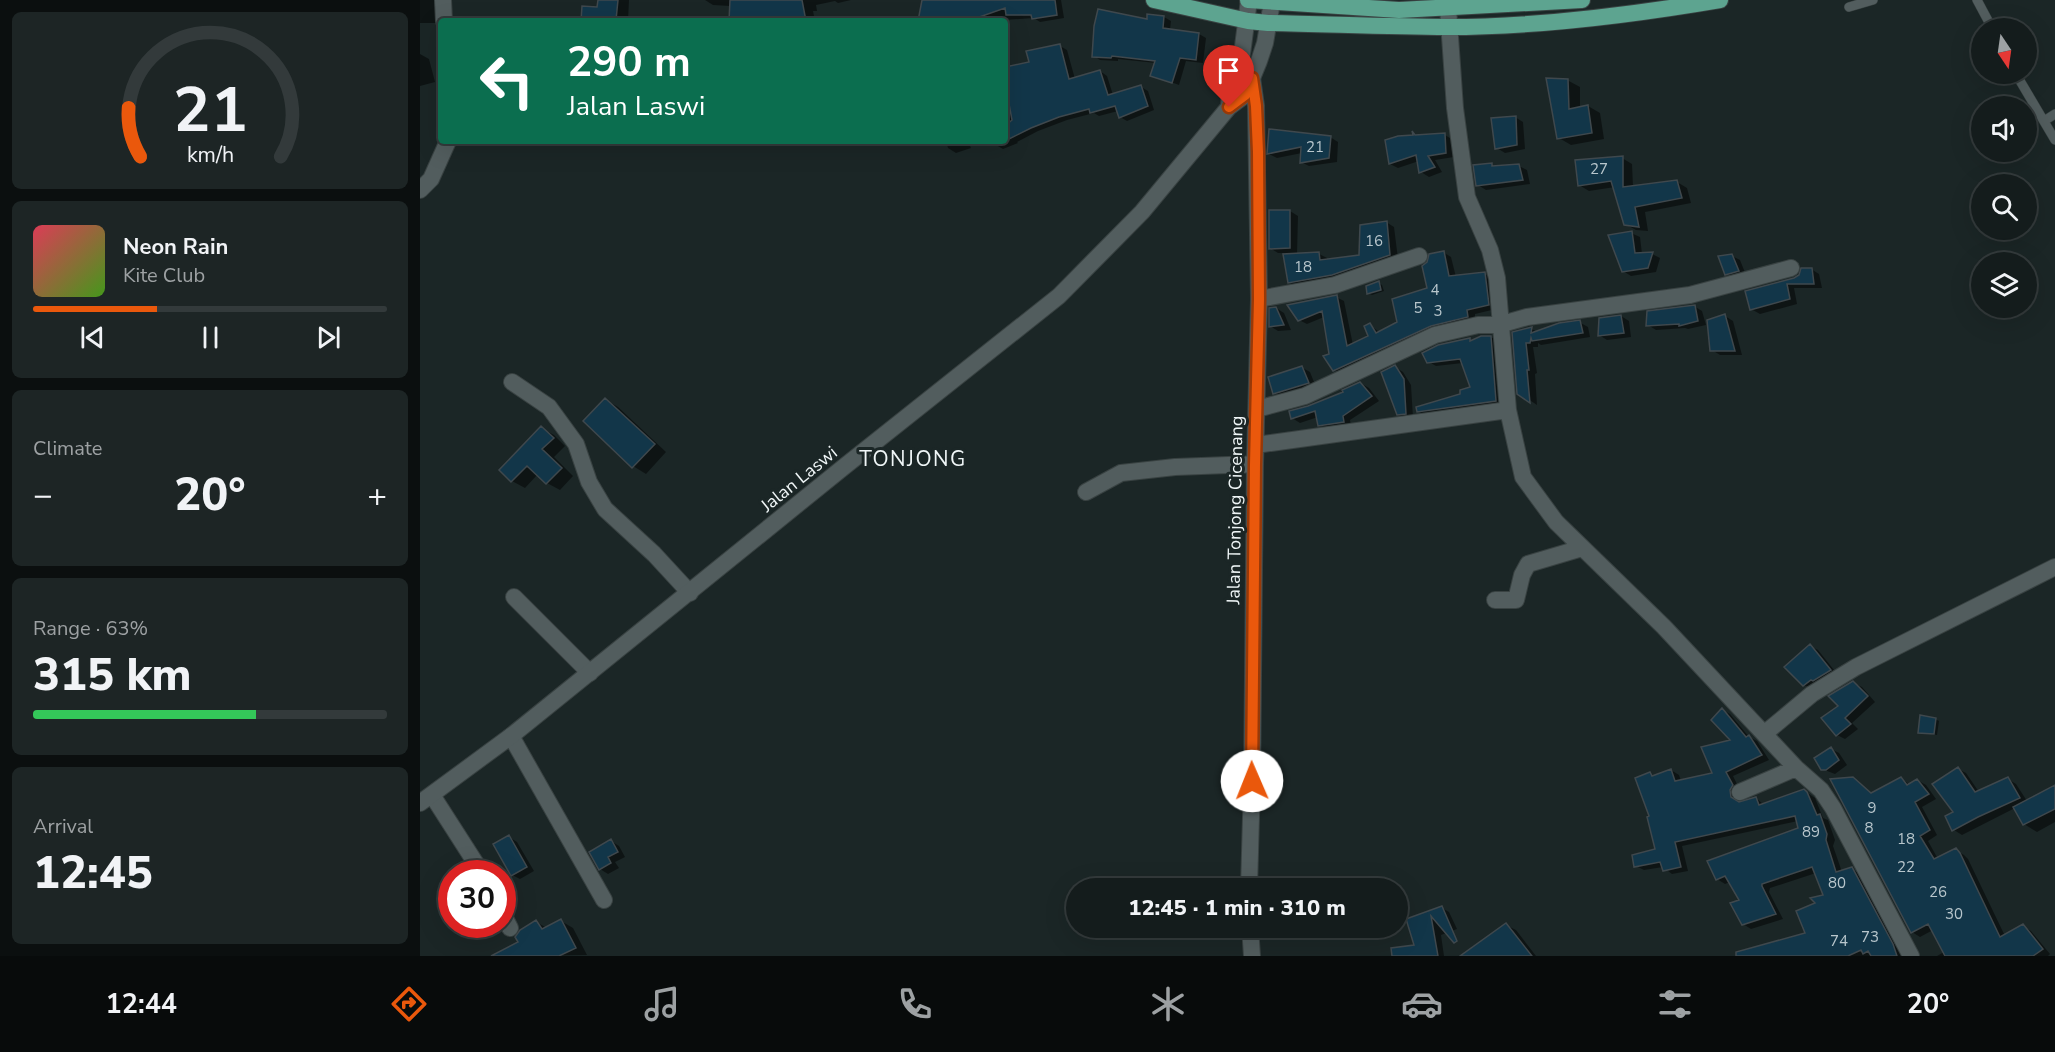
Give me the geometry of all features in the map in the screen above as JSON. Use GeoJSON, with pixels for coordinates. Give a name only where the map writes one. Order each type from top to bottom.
{"type":"FeatureCollection","features":[{"type":"Feature","properties":{"kind":"main road"},"geometry":{"type":"LineString","coordinates":[[1154,0],[1248,21],[1268,23],[1449,27],[1557,21],[1662,10],[1720,0]]}},
{"type":"Feature","properties":{"kind":"main road"},"geometry":{"type":"LineString","coordinates":[[1249,0],[1400,10],[1582,0]]}},
{"type":"Feature","properties":{"kind":"street"},"geometry":{"type":"LineString","coordinates":[[443,0],[444,18]]}},
{"type":"Feature","properties":{"kind":"street","name":"Jalan Laswi"},"geometry":{"type":"LineString","coordinates":[[1245,73],[1249,0]]}},
{"type":"Feature","properties":{"kind":"street","name":"Jalan Laswi"},"geometry":{"type":"LineString","coordinates":[[426,799],[511,736],[1059,296],[1142,212],[1229,107],[1230,87],[1245,73],[1264,43],[1268,23],[1280,2]]}},
{"type":"Feature","properties":{"kind":"street"},"geometry":{"type":"LineString","coordinates":[[1448,8],[1455,108],[1467,197],[1490,250],[1497,278],[1508,410],[1523,477],[1556,522],[1664,627],[1796,768],[1821,790],[1833,808],[1911,956]]}},
{"type":"Feature","properties":{"kind":"street","name":"Jalan Tonjong Cicenang"},"geometry":{"type":"LineString","coordinates":[[1245,73],[1256,106],[1259,299],[1249,878]]}},
{"type":"Feature","properties":{"kind":"street"},"geometry":{"type":"LineString","coordinates":[[420,190],[431,179],[447,144]]}},
{"type":"Feature","properties":{"kind":"street"},"geometry":{"type":"LineString","coordinates":[[1259,299],[1335,285],[1419,256]]}},
{"type":"Feature","properties":{"kind":"street"},"geometry":{"type":"LineString","coordinates":[[1257,409],[1305,396],[1435,335],[1478,325],[1500,325],[1527,318],[1690,295],[1791,268]]}},
{"type":"Feature","properties":{"kind":"street"},"geometry":{"type":"LineString","coordinates":[[512,382],[549,407],[576,444],[589,482],[605,509],[654,554],[690,593]]}},
{"type":"Feature","properties":{"kind":"street"},"geometry":{"type":"LineString","coordinates":[[1256,446],[1508,410]]}},
{"type":"Feature","properties":{"kind":"street"},"geometry":{"type":"LineString","coordinates":[[1086,492],[1121,473],[1175,466],[1255,464]]}},
{"type":"Feature","properties":{"kind":"street"},"geometry":{"type":"LineString","coordinates":[[1495,600],[1516,600],[1522,575],[1528,564],[1582,548]]}},
{"type":"Feature","properties":{"kind":"street"},"geometry":{"type":"LineString","coordinates":[[1764,734],[1812,694],[1856,667],[2055,567]]}},
{"type":"Feature","properties":{"kind":"street"},"geometry":{"type":"LineString","coordinates":[[514,597],[590,673]]}},
{"type":"Feature","properties":{"kind":"street"},"geometry":{"type":"LineString","coordinates":[[511,736],[604,900]]}},
{"type":"Feature","properties":{"kind":"street"},"geometry":{"type":"LineString","coordinates":[[1740,792],[1796,768]]}},
{"type":"Feature","properties":{"kind":"street"},"geometry":{"type":"LineString","coordinates":[[426,799],[472,860]]}},
{"type":"Feature","properties":{"kind":"street"},"geometry":{"type":"LineString","coordinates":[[1251,938],[1252,956]]}},
{"type":"Feature","properties":{"kind":"lane"},"geometry":{"type":"LineString","coordinates":[[1849,7],[1873,0]]}},
{"type":"Feature","properties":{"kind":"lane"},"geometry":{"type":"LineString","coordinates":[[1977,0],[1987,18]]}},
{"type":"Feature","properties":{"kind":"lane"},"geometry":{"type":"LineString","coordinates":[[2022,84],[2055,140]]}},
{"type":"Feature","properties":{"kind":"lane"},"geometry":{"type":"LineString","coordinates":[[2044,121],[2055,114]]}},
{"type":"Feature","properties":{"kind":"building"},"geometry":{"type":"Polygon","coordinates":[[[598,0],[618,0],[616,18],[581,18],[582,6],[597,7],[598,0]]]}},
{"type":"Feature","properties":{"kind":"building"},"geometry":{"type":"Polygon","coordinates":[[[730,0],[802,0],[805,18],[729,18],[730,0]]]}},
{"type":"Feature","properties":{"kind":"building"},"geometry":{"type":"Polygon","coordinates":[[[922,0],[1055,0],[1057,15],[1032,19],[1031,15],[1006,15],[1005,8],[977,18],[919,18],[922,0]]]}},
{"type":"Feature","properties":{"kind":"building"},"geometry":{"type":"Polygon","coordinates":[[[1098,9],[1147,19],[1147,14],[1164,16],[1163,28],[1199,33],[1196,60],[1180,58],[1172,83],[1150,76],[1155,61],[1112,56],[1111,58],[1092,57],[1094,26],[1098,9]]]}},
{"type":"Feature","properties":{"kind":"building"},"geometry":{"type":"Polygon","coordinates":[[[1060,44],[1069,79],[1100,70],[1108,95],[1141,85],[1148,106],[1119,118],[1115,106],[1090,113],[1089,109],[1059,117],[1008,140],[1008,123],[1012,120],[1008,98],[1008,66],[1029,62],[1026,51],[1060,44]]]}},
{"type":"Feature","properties":{"kind":"building"},"geometry":{"type":"Polygon","coordinates":[[[1546,78],[1568,79],[1569,109],[1588,105],[1592,133],[1557,139],[1546,78]]]}},
{"type":"Feature","properties":{"kind":"building"},"geometry":{"type":"Polygon","coordinates":[[[1516,116],[1517,145],[1495,149],[1491,118],[1516,116]]]}},
{"type":"Feature","properties":{"kind":"building"},"geometry":{"type":"Polygon","coordinates":[[[1269,129],[1331,136],[1329,158],[1300,163],[1301,147],[1267,154],[1269,129]]]}},
{"type":"Feature","properties":{"kind":"building"},"geometry":{"type":"Polygon","coordinates":[[[1412,131],[1415,135],[1445,133],[1446,153],[1428,156],[1435,167],[1419,173],[1416,155],[1389,164],[1385,140],[1413,135],[1412,131]]]}},
{"type":"Feature","properties":{"kind":"building"},"geometry":{"type":"Polygon","coordinates":[[[1623,156],[1623,187],[1677,180],[1682,198],[1635,207],[1639,227],[1624,225],[1611,181],[1578,186],[1575,160],[1623,156]]]}},
{"type":"Feature","properties":{"kind":"building"},"geometry":{"type":"Polygon","coordinates":[[[1492,163],[1492,166],[1519,164],[1523,180],[1476,186],[1473,165],[1492,163]]]}},
{"type":"Feature","properties":{"kind":"building"},"geometry":{"type":"Polygon","coordinates":[[[1269,210],[1290,210],[1290,248],[1269,249],[1269,210]]]}},
{"type":"Feature","properties":{"kind":"building"},"geometry":{"type":"Polygon","coordinates":[[[1387,221],[1390,255],[1332,275],[1288,283],[1283,254],[1319,252],[1320,260],[1359,255],[1360,225],[1387,221]]]}},
{"type":"Feature","properties":{"kind":"building"},"geometry":{"type":"Polygon","coordinates":[[[1632,231],[1635,253],[1653,252],[1648,268],[1622,272],[1608,235],[1632,231]]]}},
{"type":"Feature","properties":{"kind":"building"},"geometry":{"type":"Polygon","coordinates":[[[1444,251],[1449,276],[1485,272],[1489,305],[1467,310],[1468,317],[1431,326],[1333,371],[1323,356],[1329,354],[1322,311],[1298,321],[1287,305],[1337,295],[1347,346],[1368,336],[1364,326],[1370,323],[1376,333],[1397,322],[1392,299],[1427,288],[1422,266],[1427,262],[1429,254],[1444,251]]]}},
{"type":"Feature","properties":{"kind":"building"},"geometry":{"type":"Polygon","coordinates":[[[1732,254],[1739,271],[1725,275],[1718,256],[1732,254]]]}},
{"type":"Feature","properties":{"kind":"building"},"geometry":{"type":"Polygon","coordinates":[[[1801,268],[1812,268],[1814,284],[1787,284],[1790,299],[1750,310],[1745,291],[1794,278],[1799,275],[1801,268]]]}},
{"type":"Feature","properties":{"kind":"building"},"geometry":{"type":"Polygon","coordinates":[[[1379,281],[1381,290],[1367,294],[1366,286],[1379,281]]]}},
{"type":"Feature","properties":{"kind":"building"},"geometry":{"type":"Polygon","coordinates":[[[1695,305],[1698,321],[1679,326],[1679,324],[1646,326],[1647,311],[1695,305]]]}},
{"type":"Feature","properties":{"kind":"building"},"geometry":{"type":"Polygon","coordinates":[[[1276,307],[1284,325],[1269,327],[1269,308],[1276,307]]]}},
{"type":"Feature","properties":{"kind":"building"},"geometry":{"type":"Polygon","coordinates":[[[1725,314],[1735,351],[1710,351],[1707,320],[1725,314]]]}},
{"type":"Feature","properties":{"kind":"building"},"geometry":{"type":"Polygon","coordinates":[[[1621,315],[1624,333],[1598,336],[1599,318],[1621,315]]]}},
{"type":"Feature","properties":{"kind":"building"},"geometry":{"type":"Polygon","coordinates":[[[1580,320],[1583,333],[1532,341],[1531,338],[1530,343],[1526,343],[1530,403],[1517,394],[1512,332],[1532,327],[1531,333],[1559,323],[1580,320]]]}},
{"type":"Feature","properties":{"kind":"building"},"geometry":{"type":"Polygon","coordinates":[[[1481,336],[1491,336],[1496,401],[1417,412],[1416,407],[1460,394],[1460,390],[1470,387],[1460,359],[1427,363],[1422,353],[1438,345],[1470,338],[1470,341],[1481,336]]]}},
{"type":"Feature","properties":{"kind":"building"},"geometry":{"type":"Polygon","coordinates":[[[1395,365],[1404,379],[1406,414],[1397,415],[1381,372],[1395,365]]]}},
{"type":"Feature","properties":{"kind":"building"},"geometry":{"type":"Polygon","coordinates":[[[1302,366],[1309,383],[1273,394],[1268,377],[1302,366]]]}},
{"type":"Feature","properties":{"kind":"building"},"geometry":{"type":"Polygon","coordinates":[[[1360,382],[1372,396],[1343,416],[1344,422],[1318,426],[1315,411],[1291,419],[1289,411],[1343,392],[1342,390],[1360,382]]]}},
{"type":"Feature","properties":{"kind":"building"},"geometry":{"type":"Polygon","coordinates":[[[605,398],[655,444],[632,468],[583,421],[605,398]]]}},
{"type":"Feature","properties":{"kind":"building"},"geometry":{"type":"Polygon","coordinates":[[[541,426],[554,438],[542,449],[562,468],[546,484],[527,466],[511,482],[499,470],[541,426]]]}},
{"type":"Feature","properties":{"kind":"building"},"geometry":{"type":"Polygon","coordinates":[[[1810,644],[1831,670],[1803,686],[1784,667],[1810,644]]]}},
{"type":"Feature","properties":{"kind":"building"},"geometry":{"type":"Polygon","coordinates":[[[1853,681],[1868,696],[1845,718],[1851,724],[1836,736],[1821,718],[1838,706],[1828,696],[1853,681]]]}},
{"type":"Feature","properties":{"kind":"building"},"geometry":{"type":"Polygon","coordinates":[[[1722,708],[1746,737],[1749,735],[1762,755],[1726,772],[1733,785],[1730,790],[1731,797],[1739,802],[1756,797],[1759,805],[1804,789],[1817,815],[1820,814],[1836,872],[1852,867],[1893,944],[1897,956],[1871,956],[1868,951],[1863,954],[1861,950],[1848,956],[1736,956],[1736,952],[1805,933],[1796,911],[1815,903],[1810,898],[1823,895],[1812,867],[1762,884],[1776,914],[1742,925],[1730,903],[1739,900],[1725,876],[1716,880],[1707,861],[1798,828],[1795,816],[1675,842],[1681,867],[1663,871],[1660,862],[1634,867],[1632,855],[1655,849],[1647,817],[1649,816],[1635,778],[1650,772],[1652,776],[1671,769],[1675,781],[1712,773],[1701,747],[1730,740],[1711,720],[1722,708]]]}},
{"type":"Feature","properties":{"kind":"building"},"geometry":{"type":"Polygon","coordinates":[[[1920,715],[1936,718],[1934,734],[1918,733],[1920,715]]]}},
{"type":"Feature","properties":{"kind":"building"},"geometry":{"type":"Polygon","coordinates":[[[1831,747],[1839,760],[1826,770],[1821,770],[1814,758],[1831,747]]]}},
{"type":"Feature","properties":{"kind":"building"},"geometry":{"type":"Polygon","coordinates":[[[1958,767],[1975,792],[2008,777],[2020,798],[1952,831],[1945,816],[1953,812],[1932,784],[1958,767]]]}},
{"type":"Feature","properties":{"kind":"building"},"geometry":{"type":"Polygon","coordinates":[[[1853,777],[1871,793],[1901,777],[1907,785],[1917,779],[1929,794],[1915,802],[1930,830],[1920,836],[1934,859],[1956,848],[2000,937],[2023,924],[2043,949],[2033,956],[1945,956],[1928,924],[1911,933],[1830,779],[1853,777]]]}},
{"type":"Feature","properties":{"kind":"building"},"geometry":{"type":"Polygon","coordinates":[[[2055,785],[2055,809],[2023,825],[2013,807],[2055,785]]]}},
{"type":"Feature","properties":{"kind":"building"},"geometry":{"type":"Polygon","coordinates":[[[509,835],[527,867],[516,873],[516,860],[502,860],[493,844],[509,835]]]}},
{"type":"Feature","properties":{"kind":"building"},"geometry":{"type":"Polygon","coordinates":[[[611,839],[618,852],[608,857],[611,863],[599,870],[589,852],[611,839]]]}},
{"type":"Feature","properties":{"kind":"building"},"geometry":{"type":"Polygon","coordinates":[[[1442,906],[1457,941],[1454,943],[1431,916],[1438,956],[1392,956],[1391,948],[1414,945],[1408,918],[1442,906]]]}},
{"type":"Feature","properties":{"kind":"building"},"geometry":{"type":"Polygon","coordinates":[[[561,919],[576,948],[559,956],[491,956],[518,942],[516,936],[520,930],[536,920],[542,929],[561,919]]]}},
{"type":"Feature","properties":{"kind":"building"},"geometry":{"type":"Polygon","coordinates":[[[1506,923],[1532,956],[1460,956],[1506,923]]]}},
{"type":"Feature","properties":{"kind":"district","name":"TONJONG"},"geometry":{"type":"Point","coordinates":[913,459]}},
{"type":"Feature","properties":{"kind":"route"},"geometry":{"type":"LineString","coordinates":[[1229,107],[1245,95],[1252,78],[1255,92],[1258,152],[1259,299],[1252,630],[1252,781]]}}]}
